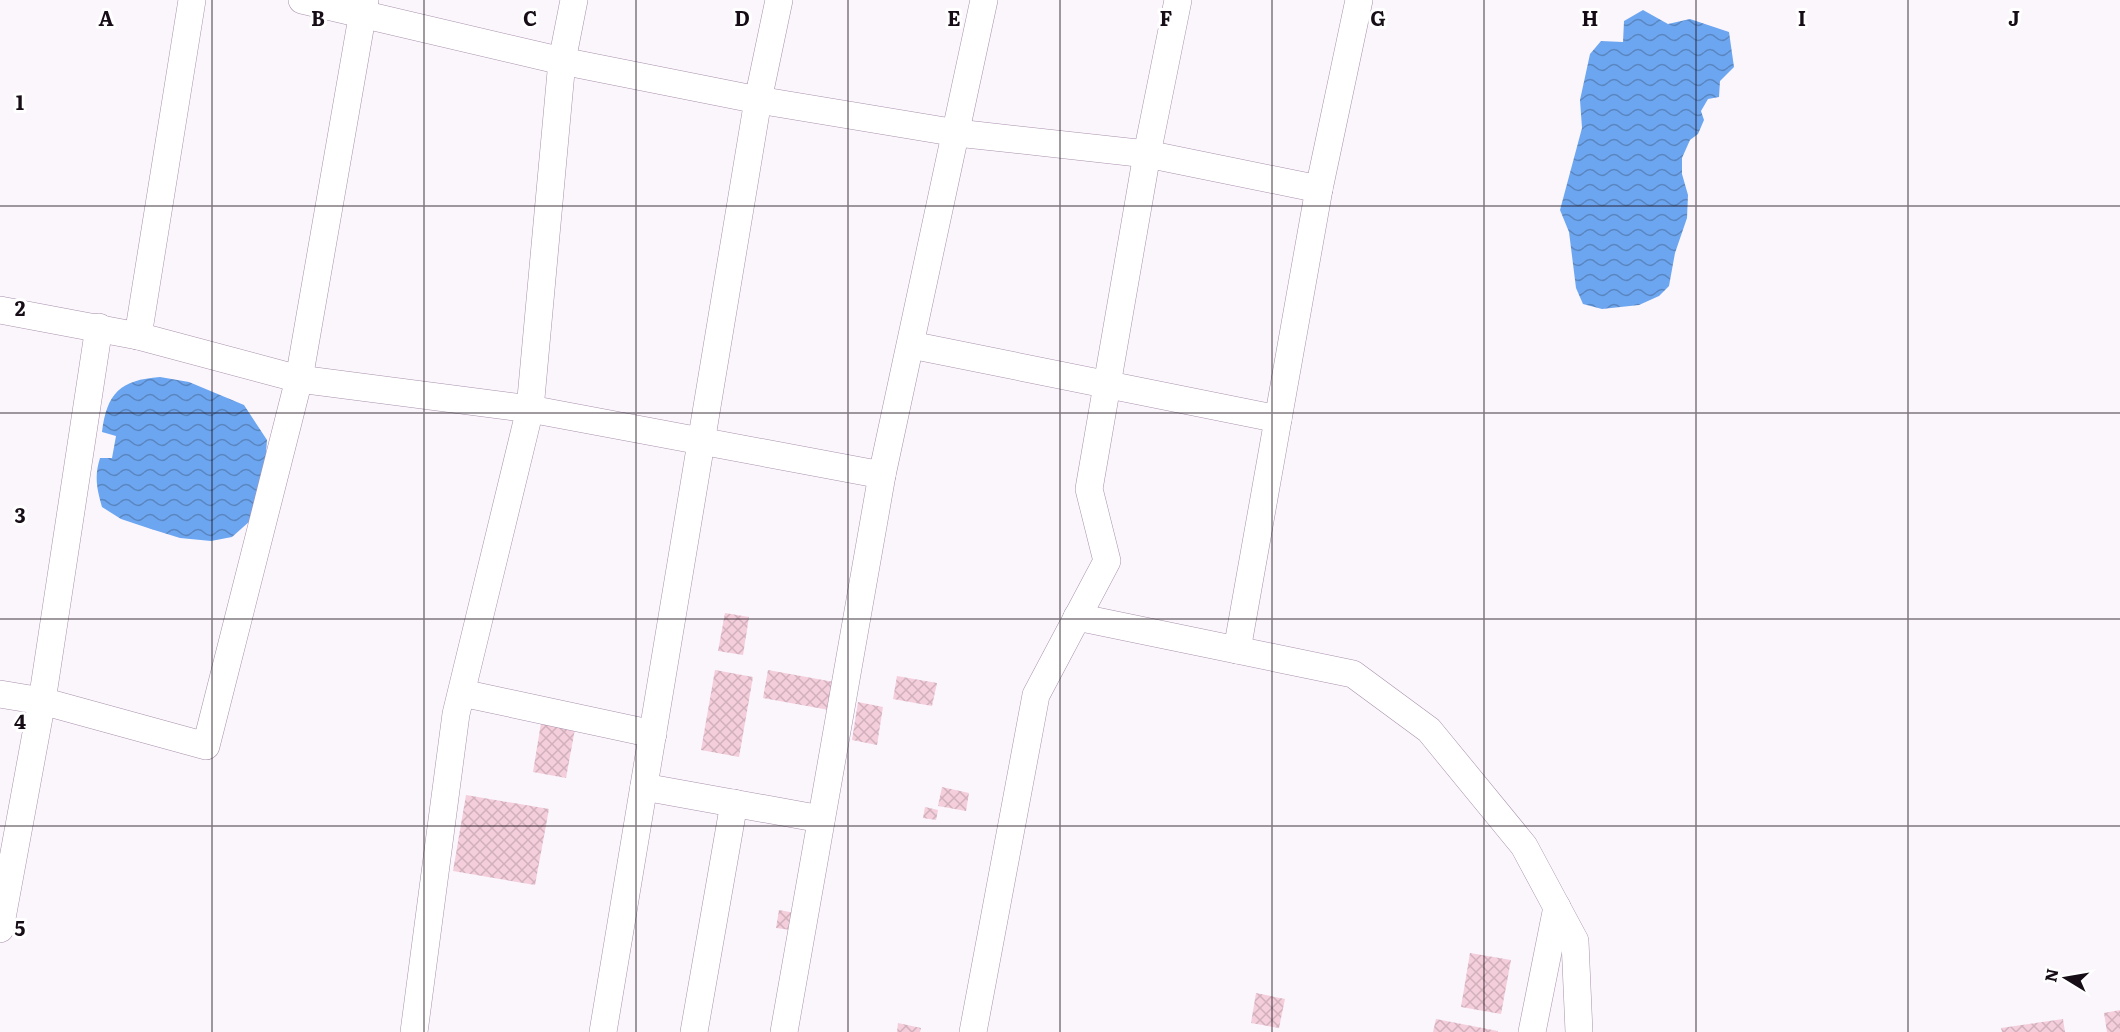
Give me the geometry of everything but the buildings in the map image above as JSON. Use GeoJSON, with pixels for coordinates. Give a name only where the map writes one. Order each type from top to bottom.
{"type":"FeatureCollection","features":[{"type":"Feature","properties":{"kind":"street"},"geometry":{"type":"LineString","coordinates":[[138,336],[192,0]]}},
{"type":"Feature","properties":{"kind":"street"},"geometry":{"type":"LineString","coordinates":[[302,0],[364,7],[562,61],[758,100],[957,133],[1147,154],[1319,189]]}},
{"type":"Feature","properties":{"kind":"street"},"geometry":{"type":"LineString","coordinates":[[414,1032],[456,714],[530,409],[562,61],[574,0]]}},
{"type":"Feature","properties":{"kind":"street"},"geometry":{"type":"LineString","coordinates":[[603,1032],[758,100],[780,0]]}},
{"type":"Feature","properties":{"kind":"street"},"geometry":{"type":"LineString","coordinates":[[784,1032],[882,475],[984,0]]}},
{"type":"Feature","properties":{"kind":"street"},"geometry":{"type":"LineString","coordinates":[[973,1032],[1036,695],[1107,561],[1089,489],[1147,154],[1178,0]]}},
{"type":"Feature","properties":{"kind":"street"},"geometry":{"type":"LineString","coordinates":[[1237,650],[1319,189],[1359,0]]}},
{"type":"Feature","properties":{"kind":"street"},"geometry":{"type":"LineString","coordinates":[[0,694],[42,701],[206,746],[299,379],[364,7]]}},
{"type":"Feature","properties":{"kind":"street"},"geometry":{"type":"LineString","coordinates":[[0,310],[138,336],[299,379],[530,409],[882,475]]}},
{"type":"Feature","properties":{"kind":"street"},"geometry":{"type":"LineString","coordinates":[[0,930],[42,701],[99,327]]}},
{"type":"Feature","properties":{"kind":"street"},"geometry":{"type":"LineString","coordinates":[[911,345],[1278,419]]}},
{"type":"Feature","properties":{"kind":"street"},"geometry":{"type":"LineString","coordinates":[[1077,617],[1353,674],[1430,730],[1524,846],[1575,941],[1579,1032]]}},
{"type":"Feature","properties":{"kind":"street"},"geometry":{"type":"LineString","coordinates":[[462,693],[653,734]]}},
{"type":"Feature","properties":{"kind":"street"},"geometry":{"type":"LineString","coordinates":[[644,788],[821,819]]}},
{"type":"Feature","properties":{"kind":"street"},"geometry":{"type":"LineString","coordinates":[[694,1032],[734,804]]}},
{"type":"Feature","properties":{"kind":"street"},"geometry":{"type":"LineString","coordinates":[[1532,1032],[1557,907]]}},
{"type":"Feature","properties":{"kind":"water"},"geometry":{"type":"Polygon","coordinates":[[[1643,10],[1668,24],[1690,19],[1729,32],[1734,67],[1720,81],[1719,97],[1708,99],[1701,111],[1704,120],[1698,134],[1690,140],[1682,158],[1682,174],[1688,195],[1687,218],[1675,253],[1669,286],[1659,296],[1639,305],[1602,309],[1583,304],[1576,288],[1569,232],[1560,210],[1582,128],[1580,100],[1590,54],[1601,41],[1623,42],[1624,21],[1643,10]]]}},
{"type":"Feature","properties":{"kind":"water"},"geometry":{"type":"Polygon","coordinates":[[[160,377],[189,382],[244,405],[267,440],[263,494],[250,521],[232,537],[211,541],[180,538],[121,519],[102,507],[97,471],[100,458],[112,458],[116,436],[102,432],[112,398],[125,385],[160,377]]]}}]}
